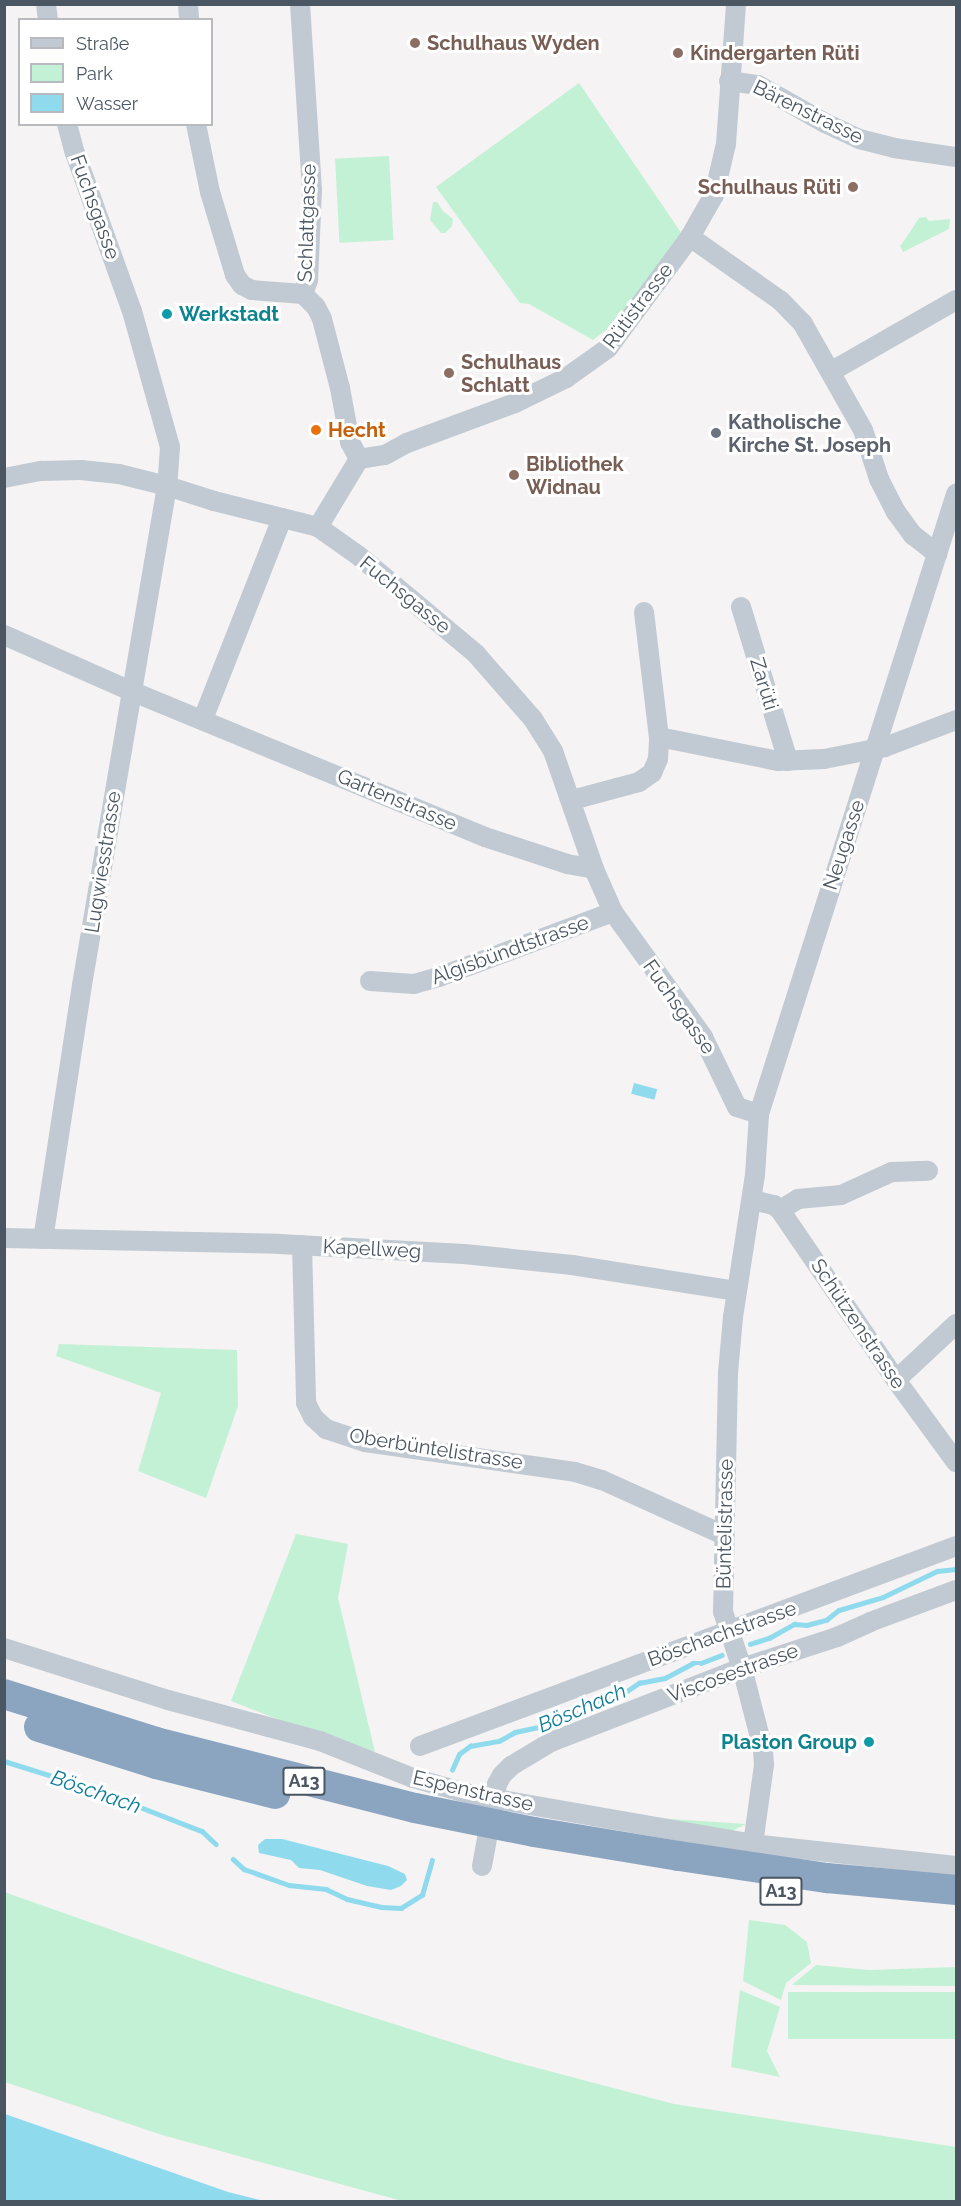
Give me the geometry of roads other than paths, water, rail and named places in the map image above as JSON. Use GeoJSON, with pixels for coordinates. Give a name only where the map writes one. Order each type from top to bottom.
{"type":"FeatureCollection","features":[{"type":"Feature","properties":{"kind":"highway","name":"A13"},"geometry":{"type":"LineString","coordinates":[[4,1694],[156,1742],[426,1810],[534,1832],[679,1856],[827,1878],[957,1890]]}},
{"type":"Feature","properties":{"kind":"highway","name":"A13"},"geometry":{"type":"LineString","coordinates":[[4,1716],[156,1764],[464,1839],[680,1877],[827,1897],[957,1909]]}},
{"type":"Feature","properties":{"kind":"street","name":"Schlattgasse"},"geometry":{"type":"LineString","coordinates":[[300,4],[312,190],[308,280],[303,294],[316,308],[322,319],[340,388],[350,442],[359,459]]}},
{"type":"Feature","properties":{"kind":"street","name":"Rütistrasse"},"geometry":{"type":"LineString","coordinates":[[359,459],[386,455],[474,417],[515,403],[566,378],[601,354],[641,305],[690,237],[714,195],[724,161],[736,4]]}},
{"type":"Feature","properties":{"kind":"street","name":"Bärenstrasse"},"geometry":{"type":"LineString","coordinates":[[729,81],[758,85],[825,123],[859,139],[894,148],[957,157]]}},
{"type":"Feature","properties":{"kind":"street","name":"Fuchsgasse"},"geometry":{"type":"LineString","coordinates":[[69,126],[78,162],[132,311],[167,437],[170,465],[167,486],[318,527],[442,624],[494,674],[538,727],[553,751],[572,800],[594,869],[613,912],[704,1037],[737,1107],[759,1114]]}},
{"type":"Feature","properties":{"kind":"street"},"geometry":{"type":"LineString","coordinates":[[196,126],[210,192],[235,275],[242,285],[252,290],[303,294]]}},
{"type":"Feature","properties":{"kind":"street"},"geometry":{"type":"LineString","coordinates":[[690,237],[795,313],[832,371],[863,430],[879,479],[896,512],[913,535],[937,554]]}},
{"type":"Feature","properties":{"kind":"street"},"geometry":{"type":"LineString","coordinates":[[832,371],[957,300]]}},
{"type":"Feature","properties":{"kind":"street"},"geometry":{"type":"LineString","coordinates":[[318,527],[359,459]]}},
{"type":"Feature","properties":{"kind":"street"},"geometry":{"type":"LineString","coordinates":[[4,478],[41,471],[81,470],[119,474],[167,486]]}},
{"type":"Feature","properties":{"kind":"street","name":"Lugwiesstrasse"},"geometry":{"type":"LineString","coordinates":[[43,1239],[131,691],[167,486]]}},
{"type":"Feature","properties":{"kind":"street","name":"Neugasse"},"geometry":{"type":"LineString","coordinates":[[752,1200],[759,1114],[957,494]]}},
{"type":"Feature","properties":{"kind":"street"},"geometry":{"type":"LineString","coordinates":[[203,719],[282,518]]}},
{"type":"Feature","properties":{"kind":"street","name":"Zarüti"},"geometry":{"type":"LineString","coordinates":[[741,607],[788,761]]}},
{"type":"Feature","properties":{"kind":"street"},"geometry":{"type":"LineString","coordinates":[[572,800],[639,782],[652,773],[658,759],[659,737],[644,612]]}},
{"type":"Feature","properties":{"kind":"street","name":"Gartenstrasse"},"geometry":{"type":"LineString","coordinates":[[4,635],[131,691],[485,837],[567,864],[594,869]]}},
{"type":"Feature","properties":{"kind":"street"},"geometry":{"type":"LineString","coordinates":[[659,737],[778,761],[824,759],[915,737],[957,720]]}},
{"type":"Feature","properties":{"kind":"street","name":"Algisbündtstrasse"},"geometry":{"type":"LineString","coordinates":[[370,981],[414,984],[439,977],[613,912]]}},
{"type":"Feature","properties":{"kind":"street"},"geometry":{"type":"LineString","coordinates":[[752,1200],[774,1205],[780,1210],[798,1199],[841,1195],[892,1172],[928,1172]]}},
{"type":"Feature","properties":{"kind":"street","name":"Büntelistrasse"},"geometry":{"type":"LineString","coordinates":[[752,1200],[737,1291],[729,1373],[723,1612],[756,1716],[764,1765],[753,1844]]}},
{"type":"Feature","properties":{"kind":"street","name":"Schützenstrasse"},"geometry":{"type":"LineString","coordinates":[[780,1210],[896,1380],[957,1462]]}},
{"type":"Feature","properties":{"kind":"street","name":"Kapellweg"},"geometry":{"type":"LineString","coordinates":[[4,1238],[302,1245],[464,1254],[572,1265],[737,1291]]}},
{"type":"Feature","properties":{"kind":"street","name":"Oberbüntelistrasse"},"geometry":{"type":"LineString","coordinates":[[302,1245],[306,1403],[313,1417],[326,1430],[365,1442],[575,1472],[602,1480],[724,1535]]}},
{"type":"Feature","properties":{"kind":"street"},"geometry":{"type":"LineString","coordinates":[[896,1380],[957,1324]]}},
{"type":"Feature","properties":{"kind":"street","name":"Böschachstrasse"},"geometry":{"type":"LineString","coordinates":[[420,1746],[728,1630],[778,1615],[957,1546]]}},
{"type":"Feature","properties":{"kind":"street","name":"Viscosestrasse"},"geometry":{"type":"LineString","coordinates":[[482,1866],[497,1784],[511,1766],[551,1742],[742,1668],[837,1637],[870,1622],[957,1590]]}},
{"type":"Feature","properties":{"kind":"street","name":"Espenstrasse"},"geometry":{"type":"LineString","coordinates":[[4,1648],[168,1700],[320,1742],[413,1778],[473,1795],[753,1844],[957,1866]]}},
{"type":"Feature","properties":{"kind":"water"},"geometry":{"type":"Polygon","coordinates":[[[634,1083],[657,1089],[654,1100],[631,1094],[634,1083]]]}},
{"type":"Feature","properties":{"kind":"water"},"geometry":{"type":"Polygon","coordinates":[[[265,1839],[282,1839],[388,1866],[405,1874],[407,1880],[401,1886],[391,1890],[367,1886],[320,1870],[299,1868],[291,1860],[259,1853],[258,1845],[265,1839]]]}},
{"type":"Feature","properties":{"kind":"water"},"geometry":{"type":"Polygon","coordinates":[[[5,2114],[228,2192],[264,2201],[5,2201],[5,2114]]]}},
{"type":"Feature","properties":{"kind":"waterway","name":"Böschach"},"geometry":{"type":"LineString","coordinates":[[750,1644],[769,1638],[794,1624],[807,1625],[826,1620],[839,1610],[883,1597],[937,1571],[956,1569]]}},
{"type":"Feature","properties":{"kind":"waterway","name":"Böschach"},"geometry":{"type":"LineString","coordinates":[[452,1770],[459,1754],[470,1746],[499,1741],[515,1732],[547,1725],[593,1702],[621,1695],[639,1683],[665,1678],[693,1663],[701,1663],[722,1655]]}},
{"type":"Feature","properties":{"kind":"waterway","name":"Böschach"},"geometry":{"type":"LineString","coordinates":[[4,1761],[94,1789],[202,1831],[216,1844]]}},
{"type":"Feature","properties":{"kind":"waterway","name":"Böschach"},"geometry":{"type":"LineString","coordinates":[[233,1859],[244,1869],[289,1885],[326,1889],[347,1899],[381,1907],[401,1908],[422,1895],[432,1860]]}},
{"type":"Feature","properties":{"kind":"place","name":"Schulhaus Wyden"},"geometry":{"type":"Point","coordinates":[415,43]}},
{"type":"Feature","properties":{"kind":"place","name":"Kindergarten Rüti"},"geometry":{"type":"Point","coordinates":[678,53]}},
{"type":"Feature","properties":{"kind":"place","name":"Schulhaus Rüti"},"geometry":{"type":"Point","coordinates":[853,187]}},
{"type":"Feature","properties":{"kind":"place","name":"Werkstadt"},"geometry":{"type":"Point","coordinates":[167,314]}},
{"type":"Feature","properties":{"kind":"place","name":"Schulhaus Schlatt"},"geometry":{"type":"Point","coordinates":[449,373]}},
{"type":"Feature","properties":{"kind":"place","name":"Hecht"},"geometry":{"type":"Point","coordinates":[316,430]}},
{"type":"Feature","properties":{"kind":"place","name":"Katholische Kirche St. Joseph"},"geometry":{"type":"Point","coordinates":[716,433]}},
{"type":"Feature","properties":{"kind":"place","name":"Bibliothek Widnau"},"geometry":{"type":"Point","coordinates":[514,475]}},
{"type":"Feature","properties":{"kind":"place","name":"Plaston Group"},"geometry":{"type":"Point","coordinates":[869,1742]}}]}
